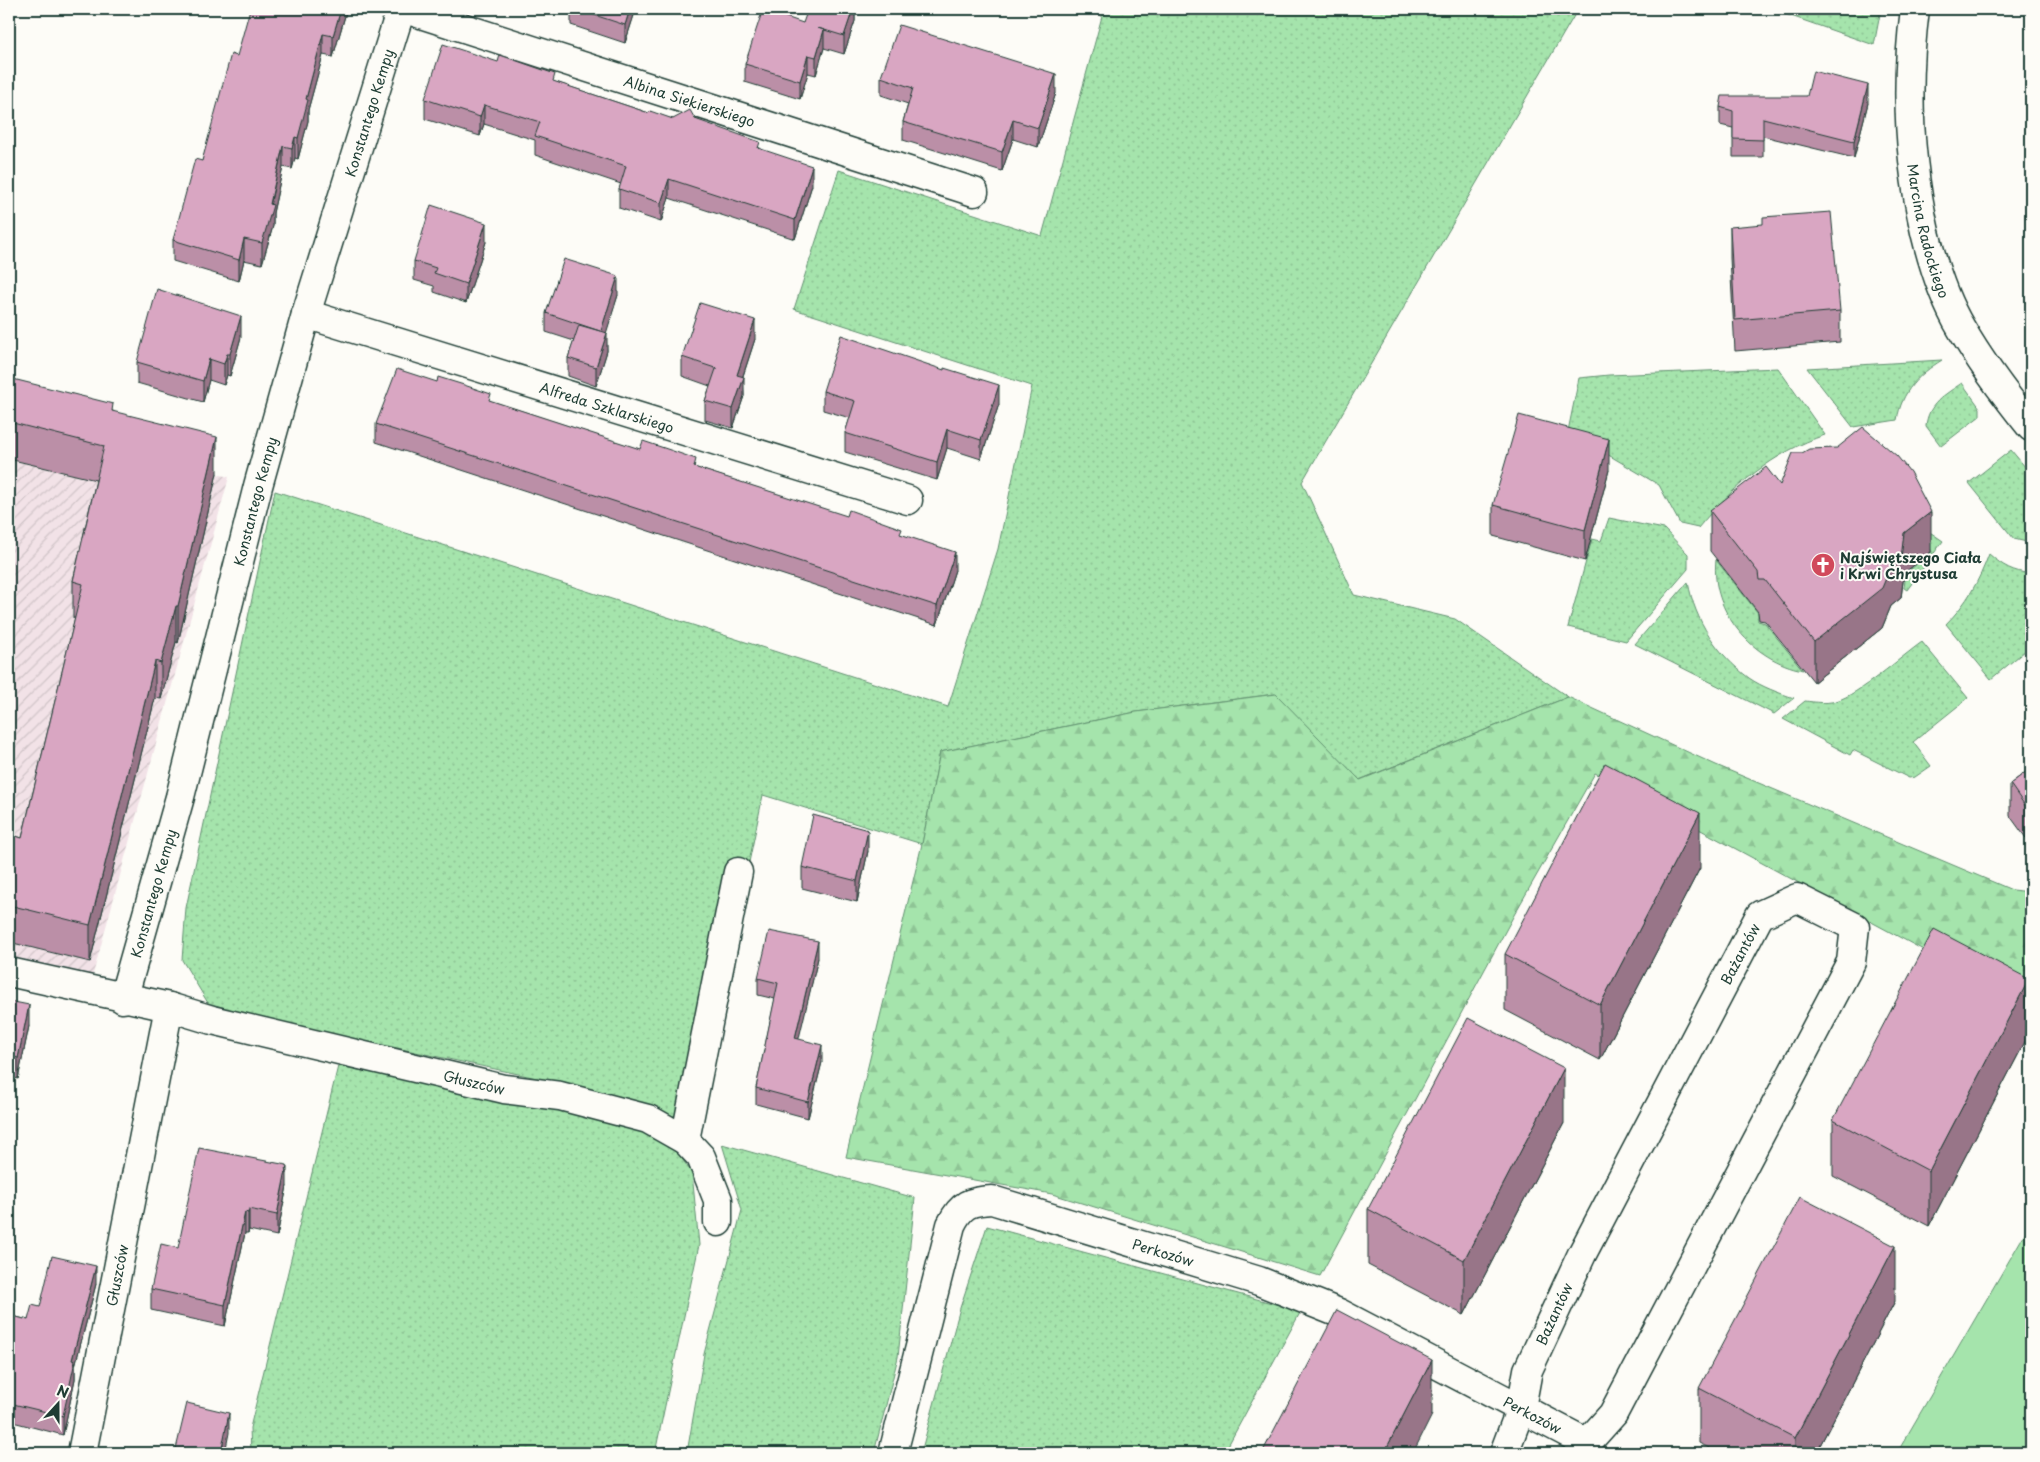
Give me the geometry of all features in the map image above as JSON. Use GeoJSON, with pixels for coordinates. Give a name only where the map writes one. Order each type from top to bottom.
{"type":"FeatureCollection","features":[{"type":"Feature","properties":{"kind":"street","name":"Konstantego Kempy"},"geometry":{"type":"LineString","coordinates":[[123,999],[180,797],[258,486],[306,314],[401,9]]}},
{"type":"Feature","properties":{"kind":"street","name":"Albina Siekierskiego"},"geometry":{"type":"LineString","coordinates":[[405,9],[974,192]]}},
{"type":"Feature","properties":{"kind":"street","name":"Marcina Radockiego"},"geometry":{"type":"LineString","coordinates":[[1915,9],[1908,100],[1910,150],[1915,186],[1935,272],[1960,327],[1994,380],[2031,427]]}},
{"type":"Feature","properties":{"kind":"street","name":"Alfreda Szklarskiego"},"geometry":{"type":"LineString","coordinates":[[306,314],[908,500]]}},
{"type":"Feature","properties":{"kind":"street"},"geometry":{"type":"LineString","coordinates":[[685,1140],[738,872]]}},
{"type":"Feature","properties":{"kind":"street","name":"Bażantów"},"geometry":{"type":"LineString","coordinates":[[1504,1453],[1521,1408],[1528,1370],[1582,1254],[1760,915],[1798,898],[1855,927],[1851,962],[1613,1414],[1578,1444]]}},
{"type":"Feature","properties":{"kind":"street","name":"Głuszców"},"geometry":{"type":"LineString","coordinates":[[9,972],[169,1008],[212,1020],[504,1089],[560,1096],[648,1118],[685,1140],[701,1157],[718,1200],[718,1222]]}},
{"type":"Feature","properties":{"kind":"street","name":"Głuszców"},"geometry":{"type":"LineString","coordinates":[[82,1453],[169,1008]]}},
{"type":"Feature","properties":{"kind":"street","name":"Perkozów"},"geometry":{"type":"LineString","coordinates":[[893,1453],[952,1225],[957,1214],[965,1205],[979,1200],[992,1200],[1004,1203],[1259,1281],[1339,1313],[1521,1408],[1578,1444]]}},
{"type":"Feature","properties":{"kind":"shaded area"},"geometry":{"type":"Polygon","coordinates":[[[9,414],[112,447],[229,477],[92,978],[9,957],[9,414]]]}},
{"type":"Feature","properties":{"kind":"green space"},"geometry":{"type":"Polygon","coordinates":[[[1104,9],[1578,9],[1302,482],[1354,595],[1455,619],[1568,697],[1359,780],[1275,694],[1136,712],[940,752],[922,844],[763,795],[695,1122],[537,1078],[275,1022],[208,1003],[182,960],[186,908],[275,491],[948,707],[998,549],[1032,386],[794,309],[839,170],[1042,236],[1104,9]]]}},
{"type":"Feature","properties":{"kind":"green space"},"geometry":{"type":"Polygon","coordinates":[[[1771,9],[1881,9],[1874,45],[1771,9]]]}},
{"type":"Feature","properties":{"kind":"green space"},"geometry":{"type":"Polygon","coordinates":[[[1942,360],[1912,385],[1903,400],[1897,420],[1853,427],[1807,368],[1942,360]]]}},
{"type":"Feature","properties":{"kind":"green space"},"geometry":{"type":"Polygon","coordinates":[[[1778,368],[1825,435],[1789,451],[1755,472],[1725,499],[1698,528],[1680,524],[1659,485],[1568,431],[1579,378],[1778,368]]]}},
{"type":"Feature","properties":{"kind":"green space"},"geometry":{"type":"Polygon","coordinates":[[[1962,383],[1980,408],[1980,416],[1941,446],[1926,426],[1927,418],[1938,401],[1962,383]]]}},
{"type":"Feature","properties":{"kind":"green space"},"geometry":{"type":"Polygon","coordinates":[[[2011,450],[2031,474],[2031,543],[2014,539],[1969,483],[2011,450]]]}},
{"type":"Feature","properties":{"kind":"green space"},"geometry":{"type":"Polygon","coordinates":[[[1609,518],[1664,529],[1688,554],[1688,569],[1626,641],[1568,627],[1592,539],[1601,541],[1609,518]]]}},
{"type":"Feature","properties":{"kind":"green space"},"geometry":{"type":"Polygon","coordinates":[[[1918,526],[1921,526],[1943,541],[1907,590],[1904,588],[1906,573],[1932,552],[1918,526]]]}},
{"type":"Feature","properties":{"kind":"green space"},"geometry":{"type":"Polygon","coordinates":[[[1989,554],[2008,568],[2031,574],[2031,646],[1991,679],[1946,624],[1972,591],[1989,554]]]}},
{"type":"Feature","properties":{"kind":"green space"},"geometry":{"type":"Polygon","coordinates":[[[1716,560],[1758,613],[1758,621],[1765,623],[1803,670],[1785,665],[1768,656],[1752,645],[1739,631],[1728,615],[1720,598],[1716,579],[1716,560]]]}},
{"type":"Feature","properties":{"kind":"green space"},"geometry":{"type":"Polygon","coordinates":[[[1688,582],[1696,610],[1709,636],[1737,669],[1771,690],[1794,698],[1774,714],[1635,644],[1688,582]]]}},
{"type":"Feature","properties":{"kind":"green space"},"geometry":{"type":"Polygon","coordinates":[[[1922,642],[1968,698],[1913,742],[1931,766],[1915,777],[1909,778],[1853,750],[1850,755],[1783,719],[1805,701],[1820,703],[1836,701],[1856,691],[1922,642]]]}},
{"type":"Feature","properties":{"kind":"green space"},"geometry":{"type":"Polygon","coordinates":[[[1276,694],[1360,780],[1568,697],[1716,765],[2012,890],[2031,892],[2031,1008],[1595,773],[1514,915],[1320,1276],[1052,1194],[846,1157],[922,844],[940,752],[1136,712],[1276,694]]]}},
{"type":"Feature","properties":{"kind":"green space"},"geometry":{"type":"Polygon","coordinates":[[[338,1066],[643,1126],[671,1143],[692,1173],[699,1245],[655,1453],[251,1453],[250,1428],[338,1066]]]}},
{"type":"Feature","properties":{"kind":"green space"},"geometry":{"type":"Polygon","coordinates":[[[722,1144],[915,1198],[898,1357],[874,1453],[687,1453],[704,1354],[742,1210],[722,1144]]]}},
{"type":"Feature","properties":{"kind":"green space"},"geometry":{"type":"Polygon","coordinates":[[[2031,1223],[2031,1453],[1897,1453],[2031,1223]]]}},
{"type":"Feature","properties":{"kind":"green space"},"geometry":{"type":"Polygon","coordinates":[[[987,1226],[1301,1311],[1224,1453],[921,1453],[960,1308],[987,1226]]]}},
{"type":"Feature","properties":{"kind":"building"},"geometry":{"type":"Polygon","coordinates":[[[250,9],[341,9],[333,36],[323,34],[298,138],[295,137],[292,148],[283,146],[270,204],[273,205],[262,243],[244,239],[239,260],[173,240],[195,159],[202,161],[231,54],[237,56],[250,9]]]}},
{"type":"Feature","properties":{"kind":"building"},"geometry":{"type":"Polygon","coordinates":[[[576,9],[630,9],[625,25],[576,9]]]}},
{"type":"Feature","properties":{"kind":"building"},"geometry":{"type":"Polygon","coordinates":[[[763,9],[803,23],[808,9],[853,9],[844,36],[818,28],[824,30],[816,57],[808,55],[800,81],[745,64],[763,9]]]}},
{"type":"Feature","properties":{"kind":"building"},"geometry":{"type":"Polygon","coordinates":[[[899,25],[1056,74],[1038,128],[1013,120],[1002,152],[903,122],[913,88],[881,77],[899,25]]]}},
{"type":"Feature","properties":{"kind":"building"},"geometry":{"type":"Polygon","coordinates":[[[443,44],[498,62],[500,55],[555,74],[553,81],[649,113],[650,111],[673,119],[690,110],[695,119],[760,142],[758,148],[812,166],[795,220],[669,179],[661,203],[619,189],[626,166],[535,136],[540,122],[484,105],[480,117],[425,99],[443,44]]]}},
{"type":"Feature","properties":{"kind":"building"},"geometry":{"type":"Polygon","coordinates":[[[1813,71],[1868,85],[1854,141],[1763,118],[1763,140],[1733,139],[1733,111],[1720,107],[1722,96],[1807,96],[1813,71]]]}},
{"type":"Feature","properties":{"kind":"building"},"geometry":{"type":"Polygon","coordinates":[[[431,205],[486,223],[466,284],[434,273],[436,268],[414,261],[431,205]]]}},
{"type":"Feature","properties":{"kind":"building"},"geometry":{"type":"Polygon","coordinates":[[[1831,212],[1840,311],[1735,320],[1730,227],[1763,224],[1763,217],[1831,212]]]}},
{"type":"Feature","properties":{"kind":"building"},"geometry":{"type":"Polygon","coordinates":[[[564,259],[618,276],[601,331],[607,333],[596,367],[568,358],[579,325],[600,331],[546,313],[564,259]]]}},
{"type":"Feature","properties":{"kind":"building"},"geometry":{"type":"Polygon","coordinates":[[[157,289],[241,316],[230,354],[227,354],[224,364],[209,359],[203,381],[137,362],[157,289]]]}},
{"type":"Feature","properties":{"kind":"building"},"geometry":{"type":"Polygon","coordinates":[[[700,303],[755,320],[737,375],[744,377],[733,409],[705,401],[716,369],[718,369],[682,357],[700,303]]]}},
{"type":"Feature","properties":{"kind":"building"},"geometry":{"type":"Polygon","coordinates":[[[841,335],[944,370],[944,368],[999,385],[981,440],[947,429],[937,462],[845,433],[855,401],[823,391],[841,335]]]}},
{"type":"Feature","properties":{"kind":"building"},"geometry":{"type":"Polygon","coordinates":[[[397,369],[437,382],[438,377],[464,385],[491,394],[489,400],[640,449],[643,441],[696,459],[694,467],[847,516],[849,510],[902,529],[900,534],[955,552],[937,606],[376,424],[397,369]]]}},
{"type":"Feature","properties":{"kind":"building"},"geometry":{"type":"Polygon","coordinates":[[[9,378],[113,404],[112,411],[217,437],[178,606],[176,606],[161,663],[155,661],[90,925],[9,905],[9,834],[22,838],[83,584],[73,581],[104,446],[9,422],[9,378]]]}},
{"type":"Feature","properties":{"kind":"building"},"geometry":{"type":"Polygon","coordinates":[[[1519,415],[1609,439],[1585,530],[1493,505],[1519,415]]]}},
{"type":"Feature","properties":{"kind":"building","name":"Najświętszego Ciała i Krwi Chrystusa"},"geometry":{"type":"Polygon","coordinates":[[[1863,427],[1897,456],[1910,472],[1931,512],[1904,533],[1901,558],[1891,566],[1882,588],[1814,642],[1765,580],[1759,580],[1758,572],[1710,511],[1766,467],[1780,485],[1793,453],[1802,453],[1809,449],[1837,448],[1863,427]]]}},
{"type":"Feature","properties":{"kind":"building"},"geometry":{"type":"Polygon","coordinates":[[[1605,763],[1700,813],[1600,1005],[1505,954],[1605,763]]]}},
{"type":"Feature","properties":{"kind":"building"},"geometry":{"type":"Polygon","coordinates":[[[2031,768],[2031,814],[2010,784],[2031,768]]]}},
{"type":"Feature","properties":{"kind":"building"},"geometry":{"type":"Polygon","coordinates":[[[813,815],[868,830],[857,881],[802,867],[813,815]]]}},
{"type":"Feature","properties":{"kind":"building"},"geometry":{"type":"Polygon","coordinates":[[[1934,929],[2029,979],[1929,1171],[1833,1120],[1934,929]]]}},
{"type":"Feature","properties":{"kind":"building"},"geometry":{"type":"Polygon","coordinates":[[[769,931],[818,941],[795,1038],[822,1045],[808,1102],[756,1088],[778,983],[758,978],[769,931]]]}},
{"type":"Feature","properties":{"kind":"building"},"geometry":{"type":"Polygon","coordinates":[[[9,1001],[29,1005],[18,1058],[9,1056],[9,1001]]]}},
{"type":"Feature","properties":{"kind":"building"},"geometry":{"type":"Polygon","coordinates":[[[1468,1018],[1564,1068],[1464,1260],[1368,1209],[1468,1018]]]}},
{"type":"Feature","properties":{"kind":"building"},"geometry":{"type":"Polygon","coordinates":[[[199,1148],[287,1165],[277,1215],[249,1209],[248,1213],[245,1212],[225,1305],[151,1289],[161,1244],[178,1248],[199,1148]]]}},
{"type":"Feature","properties":{"kind":"building"},"geometry":{"type":"Polygon","coordinates":[[[1800,1197],[1895,1246],[1795,1438],[1699,1388],[1800,1197]]]}},
{"type":"Feature","properties":{"kind":"building"},"geometry":{"type":"Polygon","coordinates":[[[52,1256],[96,1266],[72,1360],[75,1361],[63,1416],[9,1403],[9,1383],[15,1356],[9,1355],[9,1315],[28,1320],[32,1305],[40,1307],[52,1256]]]}},
{"type":"Feature","properties":{"kind":"building"},"geometry":{"type":"Polygon","coordinates":[[[1337,1310],[1432,1360],[1384,1453],[1262,1453],[1337,1310]]]}},
{"type":"Feature","properties":{"kind":"building"},"geometry":{"type":"Polygon","coordinates":[[[187,1403],[229,1413],[221,1453],[175,1453],[187,1403]]]}},
{"type":"Feature","properties":{"kind":"place","name":"Najświętszego Ciała i Krwi Chrystusa"},"geometry":{"type":"Point","coordinates":[1823,565]}}]}
